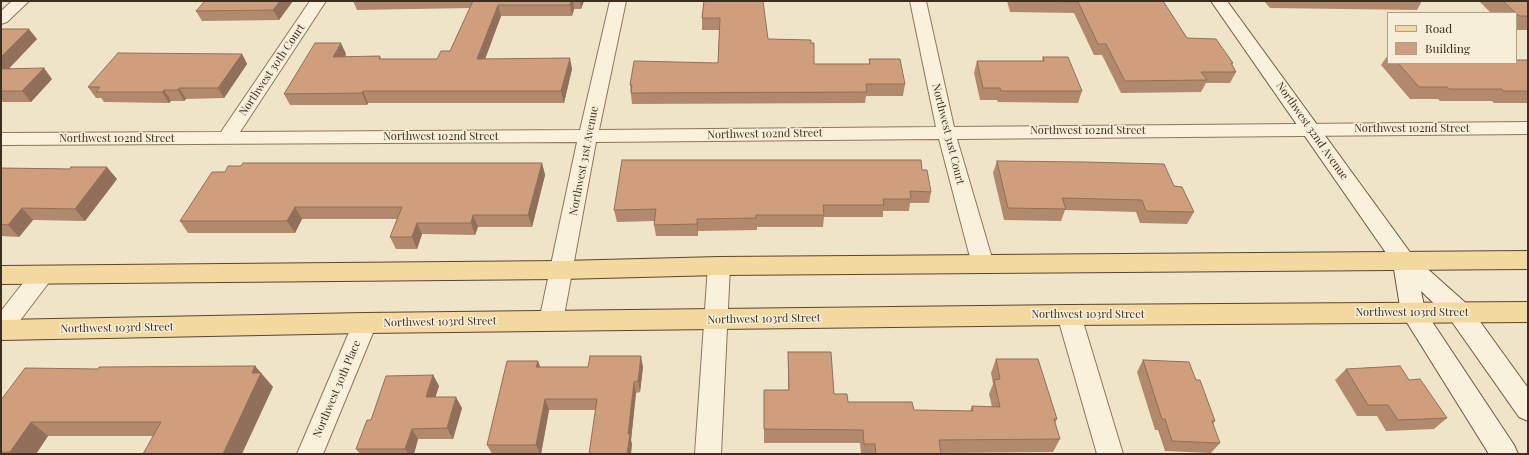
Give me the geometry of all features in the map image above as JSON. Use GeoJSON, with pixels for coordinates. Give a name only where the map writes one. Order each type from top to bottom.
{"type":"FeatureCollection","features":[{"type":"Feature","properties":{"kind":"main road","name":"Northwest 32nd Avenue"},"geometry":{"type":"LineString","coordinates":[[1219,1],[1404,261],[1459,312],[1528,409]]}},
{"type":"Feature","properties":{"kind":"main road"},"geometry":{"type":"LineString","coordinates":[[1,275],[562,270],[719,266],[1528,260]]}},
{"type":"Feature","properties":{"kind":"main road","name":"Northwest 32nd Avenue"},"geometry":{"type":"LineString","coordinates":[[1404,261],[1413,313],[1504,454]]}},
{"type":"Feature","properties":{"kind":"main road","name":"Northwest 103rd Street"},"geometry":{"type":"LineString","coordinates":[[1,329],[365,323],[1069,315],[1528,312]]}},
{"type":"Feature","properties":{"kind":"street"},"geometry":{"type":"LineString","coordinates":[[1,19],[21,1]]}},
{"type":"Feature","properties":{"kind":"street","name":"Northwest 30th Court"},"geometry":{"type":"LineString","coordinates":[[226,138],[318,1]]}},
{"type":"Feature","properties":{"kind":"street","name":"Northwest 31st Avenue"},"geometry":{"type":"LineString","coordinates":[[551,321],[588,136],[618,1]]}},
{"type":"Feature","properties":{"kind":"street","name":"Northwest 31st Court"},"geometry":{"type":"LineString","coordinates":[[918,1],[946,132],[983,265]]}},
{"type":"Feature","properties":{"kind":"street","name":"Northwest 102nd Street"},"geometry":{"type":"LineString","coordinates":[[1,139],[588,136],[1528,128]]}},
{"type":"Feature","properties":{"kind":"street"},"geometry":{"type":"LineString","coordinates":[[708,454],[719,266]]}},
{"type":"Feature","properties":{"kind":"street"},"geometry":{"type":"LineString","coordinates":[[1,329],[42,275]]}},
{"type":"Feature","properties":{"kind":"street"},"geometry":{"type":"LineString","coordinates":[[1069,315],[1110,454]]}},
{"type":"Feature","properties":{"kind":"street","name":"Northwest 30th Place"},"geometry":{"type":"LineString","coordinates":[[310,454],[365,323]]}},
{"type":"Feature","properties":{"kind":"building"},"geometry":{"type":"Polygon","coordinates":[[[205,1],[280,1],[273,10],[196,11],[205,1]]]}},
{"type":"Feature","properties":{"kind":"building"},"geometry":{"type":"Polygon","coordinates":[[[473,1],[571,1],[570,5],[498,5],[477,59],[570,58],[561,91],[363,91],[362,93],[284,94],[315,43],[341,43],[333,57],[380,56],[379,59],[437,59],[441,51],[450,51],[473,1]]]}},
{"type":"Feature","properties":{"kind":"building"},"geometry":{"type":"Polygon","coordinates":[[[704,1],[763,1],[768,39],[811,40],[811,43],[814,43],[814,64],[870,64],[869,59],[900,59],[905,84],[866,84],[867,92],[631,93],[632,85],[630,85],[634,61],[718,63],[720,18],[702,18],[704,1]]]}},
{"type":"Feature","properties":{"kind":"building"},"geometry":{"type":"Polygon","coordinates":[[[1031,1],[1163,1],[1187,38],[1216,39],[1233,63],[1231,63],[1236,72],[1201,72],[1207,80],[1125,81],[1106,44],[1098,44],[1078,2],[1031,1]]]}},
{"type":"Feature","properties":{"kind":"building"},"geometry":{"type":"Polygon","coordinates":[[[1503,1],[1528,1],[1528,16],[1519,16],[1517,12],[1515,12],[1503,1]]]}},
{"type":"Feature","properties":{"kind":"building"},"geometry":{"type":"Polygon","coordinates":[[[1,29],[29,29],[1,57],[1,29]]]}},
{"type":"Feature","properties":{"kind":"building"},"geometry":{"type":"Polygon","coordinates":[[[118,53],[242,54],[218,88],[179,88],[178,90],[164,90],[162,92],[96,92],[100,87],[88,87],[118,53]]]}},
{"type":"Feature","properties":{"kind":"building"},"geometry":{"type":"Polygon","coordinates":[[[1043,57],[1068,57],[1082,91],[1001,91],[1000,88],[983,88],[977,61],[1044,61],[1043,57]]]}},
{"type":"Feature","properties":{"kind":"building"},"geometry":{"type":"Polygon","coordinates":[[[1517,60],[1528,60],[1528,91],[1419,87],[1399,64],[1517,64],[1517,60]]]}},
{"type":"Feature","properties":{"kind":"building"},"geometry":{"type":"Polygon","coordinates":[[[44,68],[22,91],[1,91],[1,69],[44,68]]]}},
{"type":"Feature","properties":{"kind":"building"},"geometry":{"type":"Polygon","coordinates":[[[622,160],[921,160],[922,170],[927,170],[931,192],[910,191],[911,199],[883,199],[884,205],[823,205],[824,215],[756,215],[756,218],[697,219],[697,224],[654,225],[656,209],[614,210],[622,160]]]}},
{"type":"Feature","properties":{"kind":"building"},"geometry":{"type":"Polygon","coordinates":[[[997,161],[1164,164],[1174,186],[1182,187],[1194,212],[1146,211],[1142,200],[1062,198],[1066,209],[1008,208],[997,161]]]}},
{"type":"Feature","properties":{"kind":"building"},"geometry":{"type":"Polygon","coordinates":[[[243,163],[542,163],[528,215],[473,215],[471,223],[417,223],[412,237],[390,237],[402,207],[295,207],[287,221],[180,221],[212,172],[225,172],[228,166],[241,166],[243,163]]]}},
{"type":"Feature","properties":{"kind":"building"},"geometry":{"type":"Polygon","coordinates":[[[71,167],[107,167],[75,209],[22,208],[8,225],[1,224],[1,168],[70,169],[71,167]]]}},
{"type":"Feature","properties":{"kind":"building"},"geometry":{"type":"Polygon","coordinates":[[[788,352],[831,352],[834,394],[847,394],[848,402],[912,402],[914,410],[973,411],[972,406],[1000,407],[994,380],[1000,379],[996,359],[1038,359],[1057,419],[1054,419],[1060,439],[939,440],[941,454],[876,454],[875,444],[864,444],[863,430],[764,429],[764,390],[789,390],[788,352]]]}},
{"type":"Feature","properties":{"kind":"building"},"geometry":{"type":"Polygon","coordinates":[[[590,356],[641,356],[638,381],[634,382],[627,454],[589,454],[597,399],[545,399],[536,445],[487,445],[507,361],[538,361],[536,367],[588,367],[590,356]]]}},
{"type":"Feature","properties":{"kind":"building"},"geometry":{"type":"Polygon","coordinates":[[[1143,360],[1189,362],[1196,380],[1200,380],[1215,421],[1212,421],[1220,443],[1172,441],[1165,419],[1162,419],[1143,360]]]}},
{"type":"Feature","properties":{"kind":"building"},"geometry":{"type":"Polygon","coordinates":[[[255,366],[252,373],[261,373],[223,454],[143,454],[161,422],[31,422],[10,452],[1,452],[1,400],[25,368],[98,369],[99,367],[255,366]]]}},
{"type":"Feature","properties":{"kind":"building"},"geometry":{"type":"Polygon","coordinates":[[[1400,366],[1409,380],[1420,379],[1447,418],[1398,420],[1388,405],[1368,405],[1346,369],[1400,366]]]}},
{"type":"Feature","properties":{"kind":"building"},"geometry":{"type":"Polygon","coordinates":[[[433,375],[426,397],[456,397],[447,428],[412,429],[405,449],[356,449],[367,420],[371,420],[386,376],[433,375]]]}}]}
